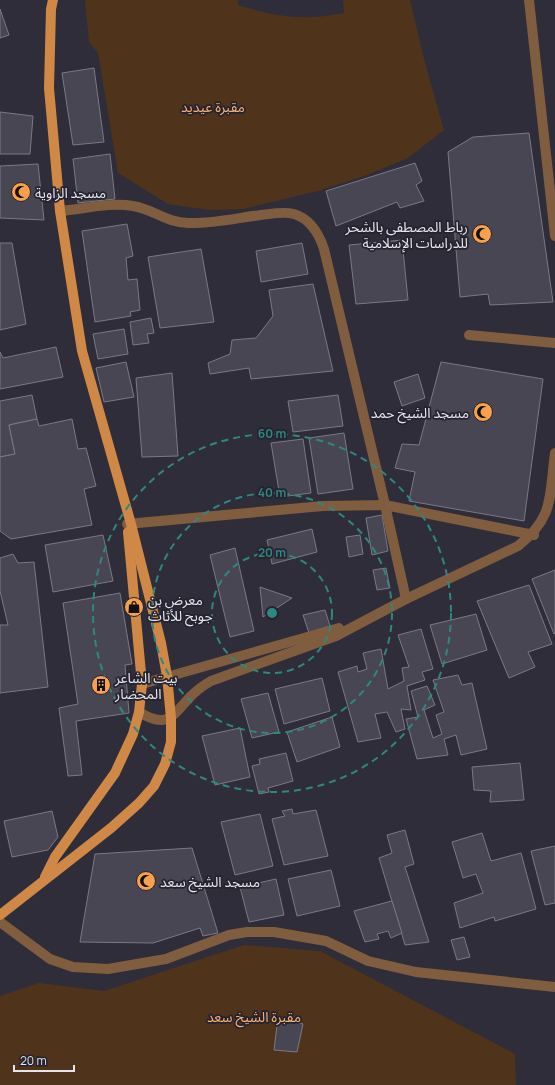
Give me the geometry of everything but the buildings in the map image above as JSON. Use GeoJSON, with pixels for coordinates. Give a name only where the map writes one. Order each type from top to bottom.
{"type":"FeatureCollection","features":[{"type":"Feature","properties":{"kind":"main road"},"geometry":{"type":"LineString","coordinates":[[0,915],[111,828],[139,803],[154,786],[165,764],[171,742],[171,718],[167,676],[159,636],[82,351],[60,211],[49,88],[51,9],[53,0]]}},
{"type":"Feature","properties":{"kind":"main road"},"geometry":{"type":"LineString","coordinates":[[44,880],[55,857],[115,773],[133,734],[139,712],[142,684],[129,524]]}},
{"type":"Feature","properties":{"kind":"street"},"geometry":{"type":"LineString","coordinates":[[529,0],[555,236]]}},
{"type":"Feature","properties":{"kind":"street"},"geometry":{"type":"LineString","coordinates":[[60,211],[123,205],[145,209],[165,219],[176,222],[199,223],[278,213],[294,214],[308,222],[319,234],[324,249],[406,598]]}},
{"type":"Feature","properties":{"kind":"street"},"geometry":{"type":"LineString","coordinates":[[469,335],[555,342]]}},
{"type":"Feature","properties":{"kind":"street"},"geometry":{"type":"LineString","coordinates":[[139,712],[154,719],[171,718],[181,710],[197,691],[211,681],[336,636],[406,598],[518,546],[534,535],[544,519],[552,501],[555,452]]}},
{"type":"Feature","properties":{"kind":"street"},"geometry":{"type":"LineString","coordinates":[[129,524],[323,506],[385,505],[534,535]]}},
{"type":"Feature","properties":{"kind":"street"},"geometry":{"type":"LineString","coordinates":[[142,684],[364,621]]}},
{"type":"Feature","properties":{"kind":"street"},"geometry":{"type":"LineString","coordinates":[[0,922],[50,959],[73,967],[108,969],[166,959],[229,935],[246,932],[274,932],[326,941],[368,960],[416,972],[555,987]]}},
{"type":"Feature","properties":{"kind":"green space","name":"مقبرة عيديد"},"geometry":{"type":"Polygon","coordinates":[[[85,0],[238,0],[238,5],[278,15],[316,17],[344,13],[343,0],[410,0],[425,63],[444,130],[408,158],[367,175],[318,191],[243,209],[209,210],[168,204],[118,173],[98,53],[89,42],[85,0]]]}},
{"type":"Feature","properties":{"kind":"green space","name":"مقبرة الشيخ سعد"},"geometry":{"type":"Polygon","coordinates":[[[244,945],[320,951],[515,1054],[516,1085],[0,1085],[0,996],[39,983],[104,991],[244,945]]]}},
{"type":"Feature","properties":{"kind":"place","name":"مسجد الزاوية"},"geometry":{"type":"Point","coordinates":[21,192]}},
{"type":"Feature","properties":{"kind":"place","name":"رباط المصطفى بالشحر للدراسات الإسلامية"},"geometry":{"type":"Point","coordinates":[482,234]}},
{"type":"Feature","properties":{"kind":"place","name":"مسجد الشيخ حمد"},"geometry":{"type":"Point","coordinates":[483,412]}},
{"type":"Feature","properties":{"kind":"place","name":"معرض بن جوبح للأثاث"},"geometry":{"type":"Point","coordinates":[134,607]}},
{"type":"Feature","properties":{"kind":"place","name":"بيت الشاعر المحضار"},"geometry":{"type":"Point","coordinates":[101,685]}},
{"type":"Feature","properties":{"kind":"place","name":"مسجد الشيخ سعد"},"geometry":{"type":"Point","coordinates":[146,881]}}]}
